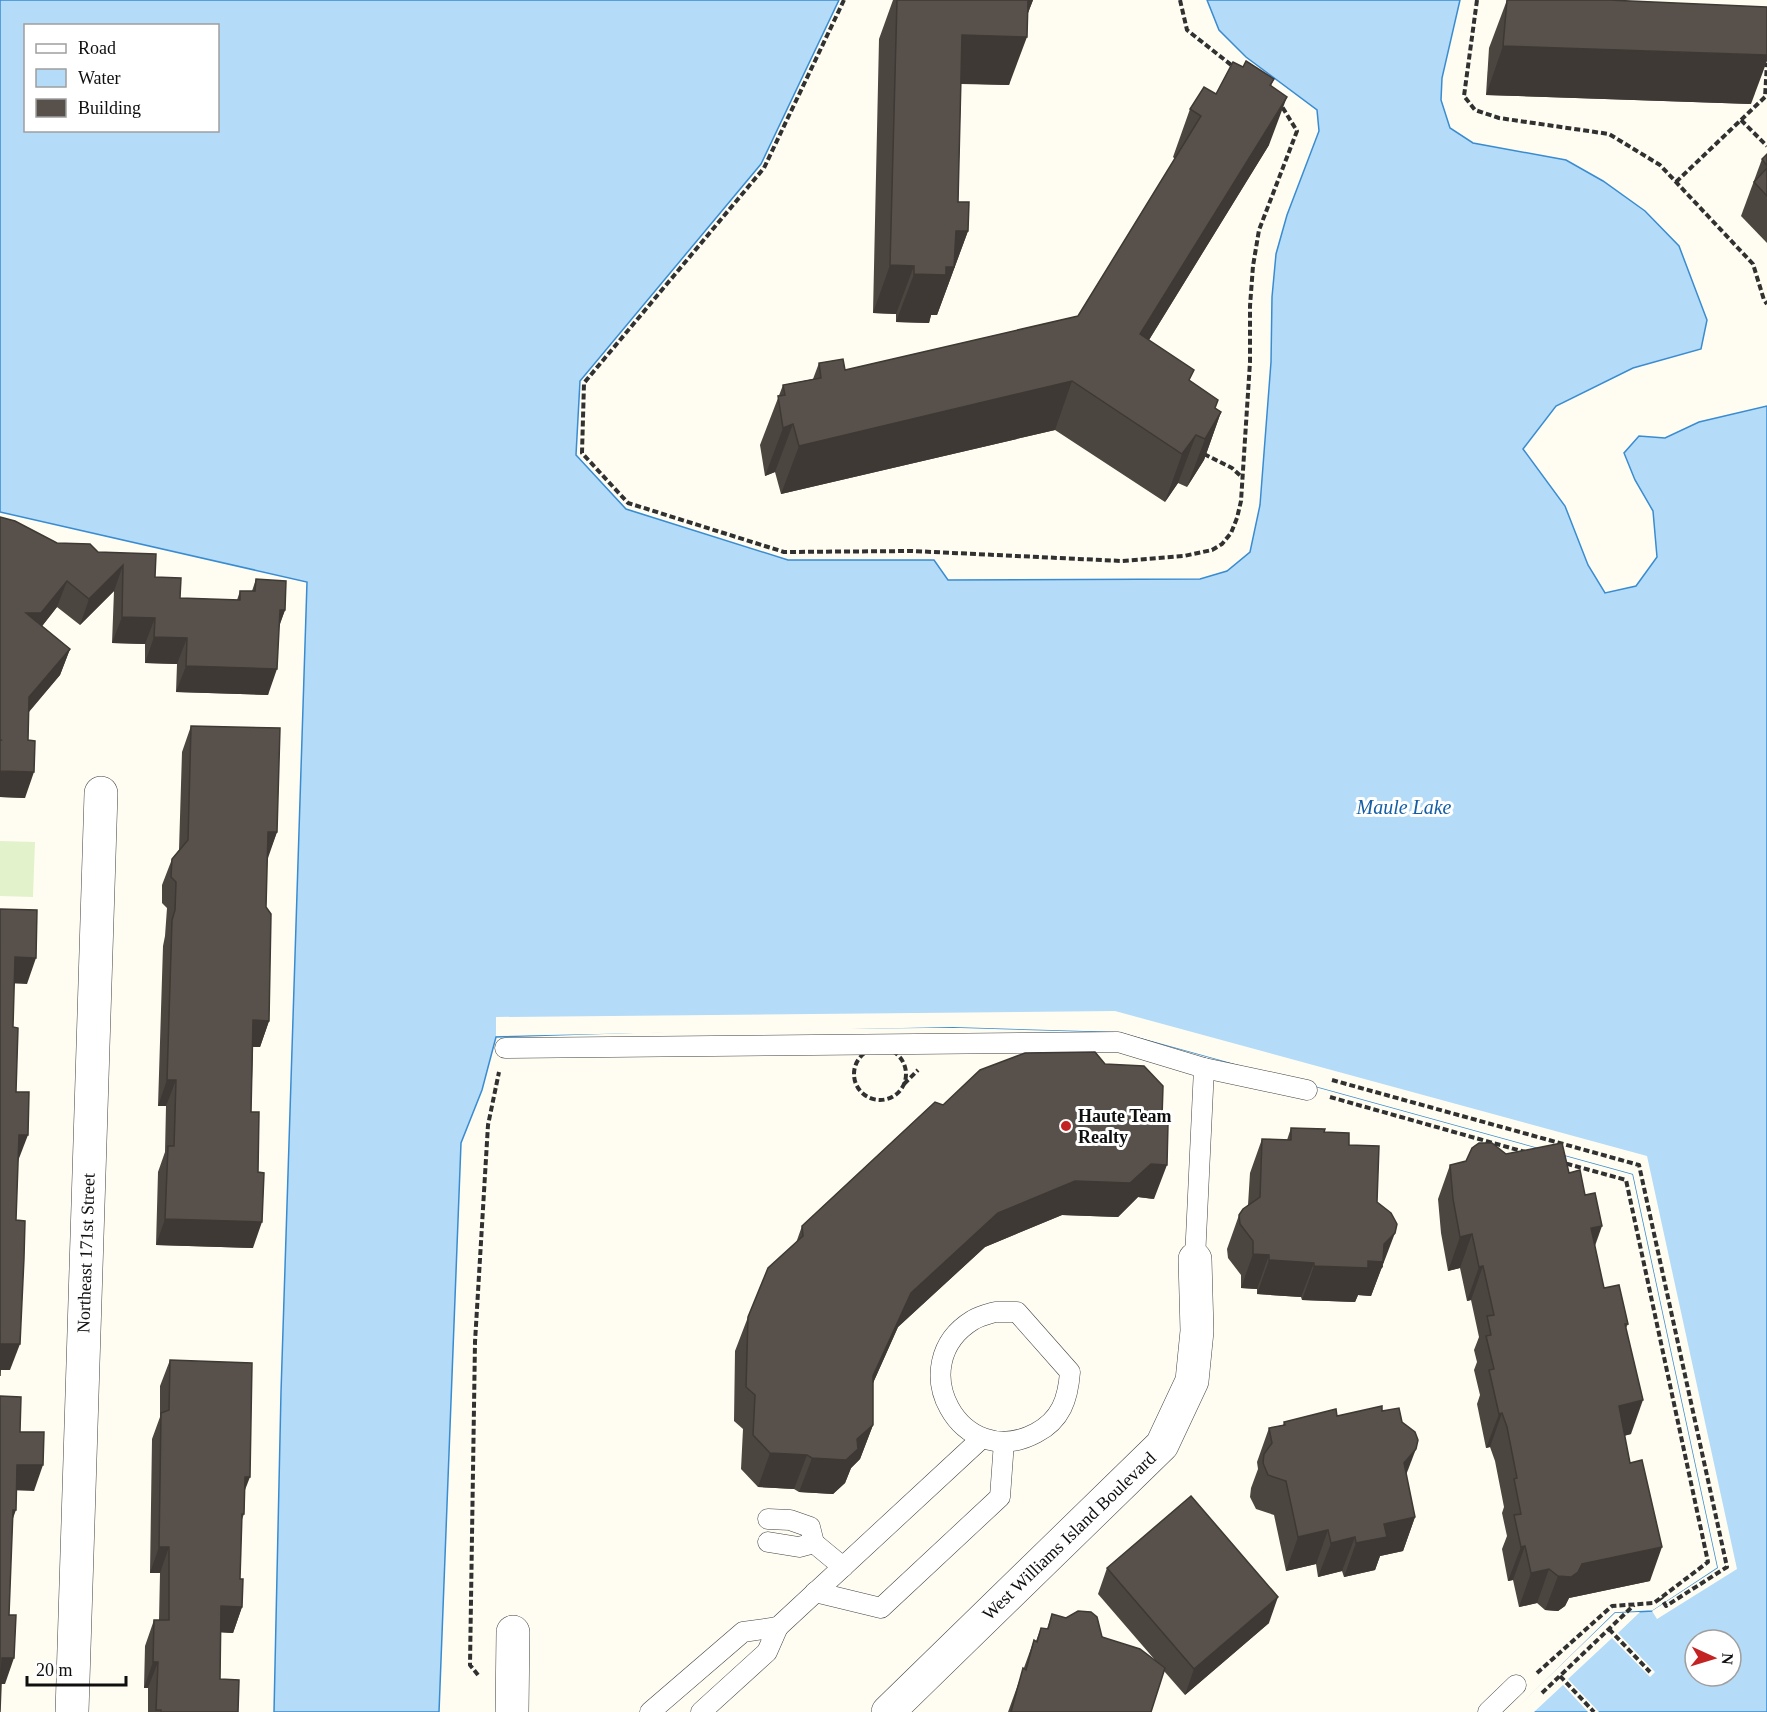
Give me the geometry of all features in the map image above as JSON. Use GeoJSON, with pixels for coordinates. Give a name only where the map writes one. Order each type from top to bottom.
{"type":"FeatureCollection","features":[{"type":"Feature","properties":{"kind":"street","name":"Northeast 171st Street"},"geometry":{"type":"LineString","coordinates":[[72,1712],[100,794]]}},
{"type":"Feature","properties":{"kind":"street","name":"West Williams Island Boulevard"},"geometry":{"type":"LineString","coordinates":[[888,1712],[1162,1446],[1192,1382],[1197,1331],[1195,1259]]}},
{"type":"Feature","properties":{"kind":"street"},"geometry":{"type":"LineString","coordinates":[[512,1712],[513,1632]]}},
{"type":"Feature","properties":{"kind":"lane"},"geometry":{"type":"LineString","coordinates":[[505,1048],[1118,1042],[1204,1068],[1314,1084]]}},
{"type":"Feature","properties":{"kind":"lane"},"geometry":{"type":"LineString","coordinates":[[1195,1259],[1204,1068]]}},
{"type":"Feature","properties":{"kind":"lane"},"geometry":{"type":"LineString","coordinates":[[995,1312],[1017,1312],[1070,1372],[1068,1394],[1059,1413],[1044,1429],[1025,1439],[1004,1442],[982,1438],[964,1428],[950,1412],[941,1392],[940,1370],[946,1349],[958,1332],[975,1319],[995,1312]]}},
{"type":"Feature","properties":{"kind":"lane"},"geometry":{"type":"LineString","coordinates":[[700,1712],[767,1652],[778,1627],[982,1438]]}},
{"type":"Feature","properties":{"kind":"lane"},"geometry":{"type":"LineString","coordinates":[[815,1592],[881,1608],[1000,1497],[1004,1442]]}},
{"type":"Feature","properties":{"kind":"lane"},"geometry":{"type":"LineString","coordinates":[[768,1519],[790,1520],[810,1527],[814,1543],[843,1567]]}},
{"type":"Feature","properties":{"kind":"lane"},"geometry":{"type":"LineString","coordinates":[[768,1542],[799,1547],[814,1543]]}},
{"type":"Feature","properties":{"kind":"lane"},"geometry":{"type":"LineString","coordinates":[[650,1712],[743,1632],[778,1627]]}},
{"type":"Feature","properties":{"kind":"lane"},"geometry":{"type":"LineString","coordinates":[[1488,1712],[1516,1684]]}},
{"type":"Feature","properties":{"kind":"path"},"geometry":{"type":"LineString","coordinates":[[844,0],[764,168],[584,383],[582,453],[628,503],[784,552],[912,551],[1122,561],[1184,556],[1212,550],[1222,544],[1237,518],[1243,478],[1250,362],[1250,306],[1259,230],[1297,131],[1282,105],[1274,99]]}},
{"type":"Feature","properties":{"kind":"path"},"geometry":{"type":"LineString","coordinates":[[1180,0],[1187,30],[1241,73]]}},
{"type":"Feature","properties":{"kind":"path"},"geometry":{"type":"LineString","coordinates":[[1477,0],[1464,96],[1475,110],[1499,118],[1609,134],[1660,165],[1753,264],[1767,304]]}},
{"type":"Feature","properties":{"kind":"path"},"geometry":{"type":"LineString","coordinates":[[1676,182],[1765,97],[1767,63]]}},
{"type":"Feature","properties":{"kind":"path"},"geometry":{"type":"LineString","coordinates":[[1741,120],[1767,146]]}},
{"type":"Feature","properties":{"kind":"path"},"geometry":{"type":"LineString","coordinates":[[1204,454],[1232,468],[1243,478]]}},
{"type":"Feature","properties":{"kind":"path"},"geometry":{"type":"LineString","coordinates":[[482,1681],[470,1665],[475,1342],[488,1125],[505,1048]]}},
{"type":"Feature","properties":{"kind":"path"},"geometry":{"type":"LineString","coordinates":[[1314,1084],[1534,1154]]}},
{"type":"Feature","properties":{"kind":"path"},"geometry":{"type":"LineString","coordinates":[[1314,1084],[1639,1165],[1726,1567],[1666,1606],[1661,1598]]}},
{"type":"Feature","properties":{"kind":"path"},"geometry":{"type":"LineString","coordinates":[[1516,1684],[1530,1680],[1612,1606],[1654,1603],[1708,1562],[1626,1180],[1557,1161]]}},
{"type":"Feature","properties":{"kind":"path"},"geometry":{"type":"LineString","coordinates":[[1540,1695],[1634,1604]]}},
{"type":"Feature","properties":{"kind":"path"},"geometry":{"type":"LineString","coordinates":[[1609,1629],[1650,1672]]}},
{"type":"Feature","properties":{"kind":"path"},"geometry":{"type":"LineString","coordinates":[[1560,1676],[1594,1712]]}},
{"type":"Feature","properties":{"kind":"green space"},"geometry":{"type":"Polygon","coordinates":[[[0,841],[35,842],[33,897],[0,896],[0,841]]]}},
{"type":"Feature","properties":{"kind":"water","name":"Maule Lake"},"geometry":{"type":"Polygon","coordinates":[[[0,0],[839,0],[761,164],[580,381],[576,455],[626,509],[788,560],[934,560],[948,580],[1200,579],[1227,571],[1250,552],[1260,505],[1271,362],[1272,297],[1276,254],[1287,215],[1319,131],[1317,110],[1246,57],[1219,30],[1207,0],[1460,0],[1442,78],[1441,100],[1450,128],[1473,143],[1566,160],[1603,181],[1645,211],[1679,246],[1707,320],[1701,349],[1633,368],[1556,406],[1523,449],[1565,506],[1588,565],[1605,593],[1636,586],[1657,557],[1653,511],[1635,480],[1624,453],[1639,436],[1665,438],[1699,422],[1767,406],[1767,1712],[1514,1712],[1615,1613],[1653,1611],[1718,1568],[1633,1174],[1119,1032],[953,1027],[731,1029],[496,1037],[482,1090],[461,1143],[439,1712],[274,1712],[281,1392],[307,582],[0,512],[0,0]]]}},
{"type":"Feature","properties":{"kind":"pier"},"geometry":{"type":"Polygon","coordinates":[[[1115,1011],[1647,1156],[1737,1569],[1657,1619],[1652,1611],[1718,1568],[1633,1174],[1119,1032],[953,1027],[496,1036],[496,1017],[1115,1011]]]}},
{"type":"Feature","properties":{"kind":"pier"},"geometry":{"type":"Polygon","coordinates":[[[1640,1612],[1618,1633],[1655,1672],[1650,1677],[1612,1638],[1568,1679],[1599,1712],[1588,1712],[1563,1685],[1534,1712],[1512,1712],[1615,1613],[1640,1612]]]}},
{"type":"Feature","properties":{"kind":"building"},"geometry":{"type":"Polygon","coordinates":[[[897,0],[1028,0],[1027,37],[962,35],[958,202],[969,202],[968,231],[956,231],[954,267],[946,267],[946,275],[914,274],[914,266],[890,265],[897,0]]]}},
{"type":"Feature","properties":{"kind":"building"},"geometry":{"type":"Polygon","coordinates":[[[1507,0],[1608,0],[1767,7],[1767,55],[1503,46],[1507,0]]]}},
{"type":"Feature","properties":{"kind":"building"},"geometry":{"type":"Polygon","coordinates":[[[1246,61],[1274,79],[1270,85],[1287,97],[1140,334],[1194,370],[1189,380],[1218,400],[1215,408],[1221,412],[1205,439],[1196,435],[1182,454],[1072,381],[799,446],[793,424],[783,428],[778,396],[785,395],[783,385],[821,378],[819,363],[843,359],[845,370],[1078,316],[1201,116],[1190,109],[1204,87],[1216,94],[1233,62],[1243,67],[1246,61]]]}},
{"type":"Feature","properties":{"kind":"building"},"geometry":{"type":"Polygon","coordinates":[[[1767,154],[1767,166],[1762,159],[1767,154]]]}},
{"type":"Feature","properties":{"kind":"building"},"geometry":{"type":"Polygon","coordinates":[[[1767,168],[1767,196],[1754,182],[1767,168]]]}},
{"type":"Feature","properties":{"kind":"building"},"geometry":{"type":"Polygon","coordinates":[[[0,517],[15,521],[57,543],[90,544],[98,552],[156,554],[155,577],[181,578],[180,598],[240,600],[240,591],[255,591],[256,579],[286,581],[285,610],[280,610],[277,669],[186,666],[187,638],[154,637],[155,618],[122,617],[123,565],[89,599],[67,581],[41,613],[26,613],[70,649],[29,697],[28,740],[35,741],[34,772],[0,771],[0,517]]]}},
{"type":"Feature","properties":{"kind":"building"},"geometry":{"type":"Polygon","coordinates":[[[191,726],[280,728],[277,832],[268,832],[266,907],[271,914],[269,1021],[253,1020],[251,1112],[259,1112],[258,1172],[264,1173],[262,1222],[165,1219],[168,1146],[174,1146],[176,1080],[167,1080],[172,920],[175,910],[176,882],[171,877],[172,859],[188,840],[191,726]]]}},
{"type":"Feature","properties":{"kind":"building"},"geometry":{"type":"Polygon","coordinates":[[[0,909],[37,910],[36,958],[15,957],[13,1027],[18,1028],[16,1092],[29,1092],[28,1135],[19,1135],[16,1220],[25,1221],[24,1258],[20,1344],[1,1344],[0,1376],[0,909]]]}},
{"type":"Feature","properties":{"kind":"building"},"geometry":{"type":"Polygon","coordinates":[[[1095,1052],[1105,1064],[1144,1066],[1163,1086],[1162,1118],[1168,1124],[1167,1165],[1151,1164],[1130,1183],[1075,1181],[998,1213],[911,1293],[873,1376],[873,1425],[857,1439],[858,1449],[846,1460],[770,1453],[753,1435],[755,1395],[746,1387],[748,1317],[768,1268],[803,1236],[802,1226],[935,1102],[943,1105],[980,1070],[1025,1053],[1095,1052]]]}},
{"type":"Feature","properties":{"kind":"building"},"geometry":{"type":"Polygon","coordinates":[[[1291,1128],[1325,1129],[1324,1132],[1349,1133],[1349,1145],[1379,1146],[1377,1202],[1391,1213],[1397,1224],[1395,1233],[1384,1244],[1383,1262],[1368,1261],[1368,1268],[1314,1266],[1314,1263],[1269,1260],[1269,1255],[1253,1254],[1253,1241],[1240,1224],[1239,1215],[1243,1209],[1260,1197],[1262,1139],[1291,1140],[1291,1128]]]}},
{"type":"Feature","properties":{"kind":"building"},"geometry":{"type":"Polygon","coordinates":[[[1479,1143],[1492,1143],[1506,1154],[1562,1143],[1569,1173],[1580,1170],[1585,1195],[1595,1193],[1602,1226],[1591,1228],[1604,1288],[1619,1285],[1628,1324],[1625,1324],[1643,1400],[1619,1406],[1630,1463],[1642,1460],[1662,1547],[1582,1564],[1578,1572],[1571,1577],[1558,1576],[1549,1569],[1531,1573],[1525,1546],[1521,1547],[1514,1515],[1521,1514],[1514,1479],[1517,1478],[1507,1427],[1502,1413],[1499,1414],[1489,1370],[1494,1369],[1486,1336],[1491,1335],[1487,1316],[1494,1315],[1483,1266],[1479,1267],[1472,1234],[1460,1237],[1453,1199],[1450,1165],[1466,1161],[1472,1148],[1479,1143]]]}},
{"type":"Feature","properties":{"kind":"building"},"geometry":{"type":"Polygon","coordinates":[[[170,1360],[252,1363],[250,1477],[245,1477],[244,1514],[242,1514],[240,1579],[243,1579],[242,1607],[221,1606],[220,1679],[239,1680],[238,1712],[161,1712],[161,1710],[156,1710],[158,1662],[153,1662],[154,1620],[169,1620],[169,1547],[159,1547],[161,1413],[169,1410],[170,1360]]]}},
{"type":"Feature","properties":{"kind":"building"},"geometry":{"type":"Polygon","coordinates":[[[0,1396],[21,1397],[20,1432],[44,1432],[43,1465],[17,1465],[9,1615],[16,1615],[14,1658],[2,1658],[0,1712],[0,1396]]]}},
{"type":"Feature","properties":{"kind":"building"},"geometry":{"type":"Polygon","coordinates":[[[1382,1406],[1382,1411],[1399,1408],[1402,1422],[1415,1432],[1418,1440],[1416,1449],[1404,1463],[1415,1517],[1384,1524],[1387,1537],[1356,1543],[1355,1537],[1331,1543],[1328,1530],[1298,1537],[1286,1481],[1268,1475],[1263,1463],[1264,1454],[1272,1443],[1269,1428],[1336,1409],[1337,1416],[1382,1406]]]}},
{"type":"Feature","properties":{"kind":"building"},"geometry":{"type":"Polygon","coordinates":[[[1191,1496],[1278,1597],[1194,1669],[1107,1568],[1191,1496]]]}},
{"type":"Feature","properties":{"kind":"building"},"geometry":{"type":"Polygon","coordinates":[[[1078,1611],[1091,1612],[1097,1617],[1102,1637],[1140,1649],[1165,1668],[1151,1712],[1011,1712],[1023,1668],[1026,1670],[1034,1640],[1037,1642],[1041,1628],[1048,1629],[1052,1614],[1066,1618],[1078,1611]]]}},
{"type":"Feature","properties":{"kind":"place","name":"Haute Team Realty"},"geometry":{"type":"Point","coordinates":[1066,1126]}}]}
